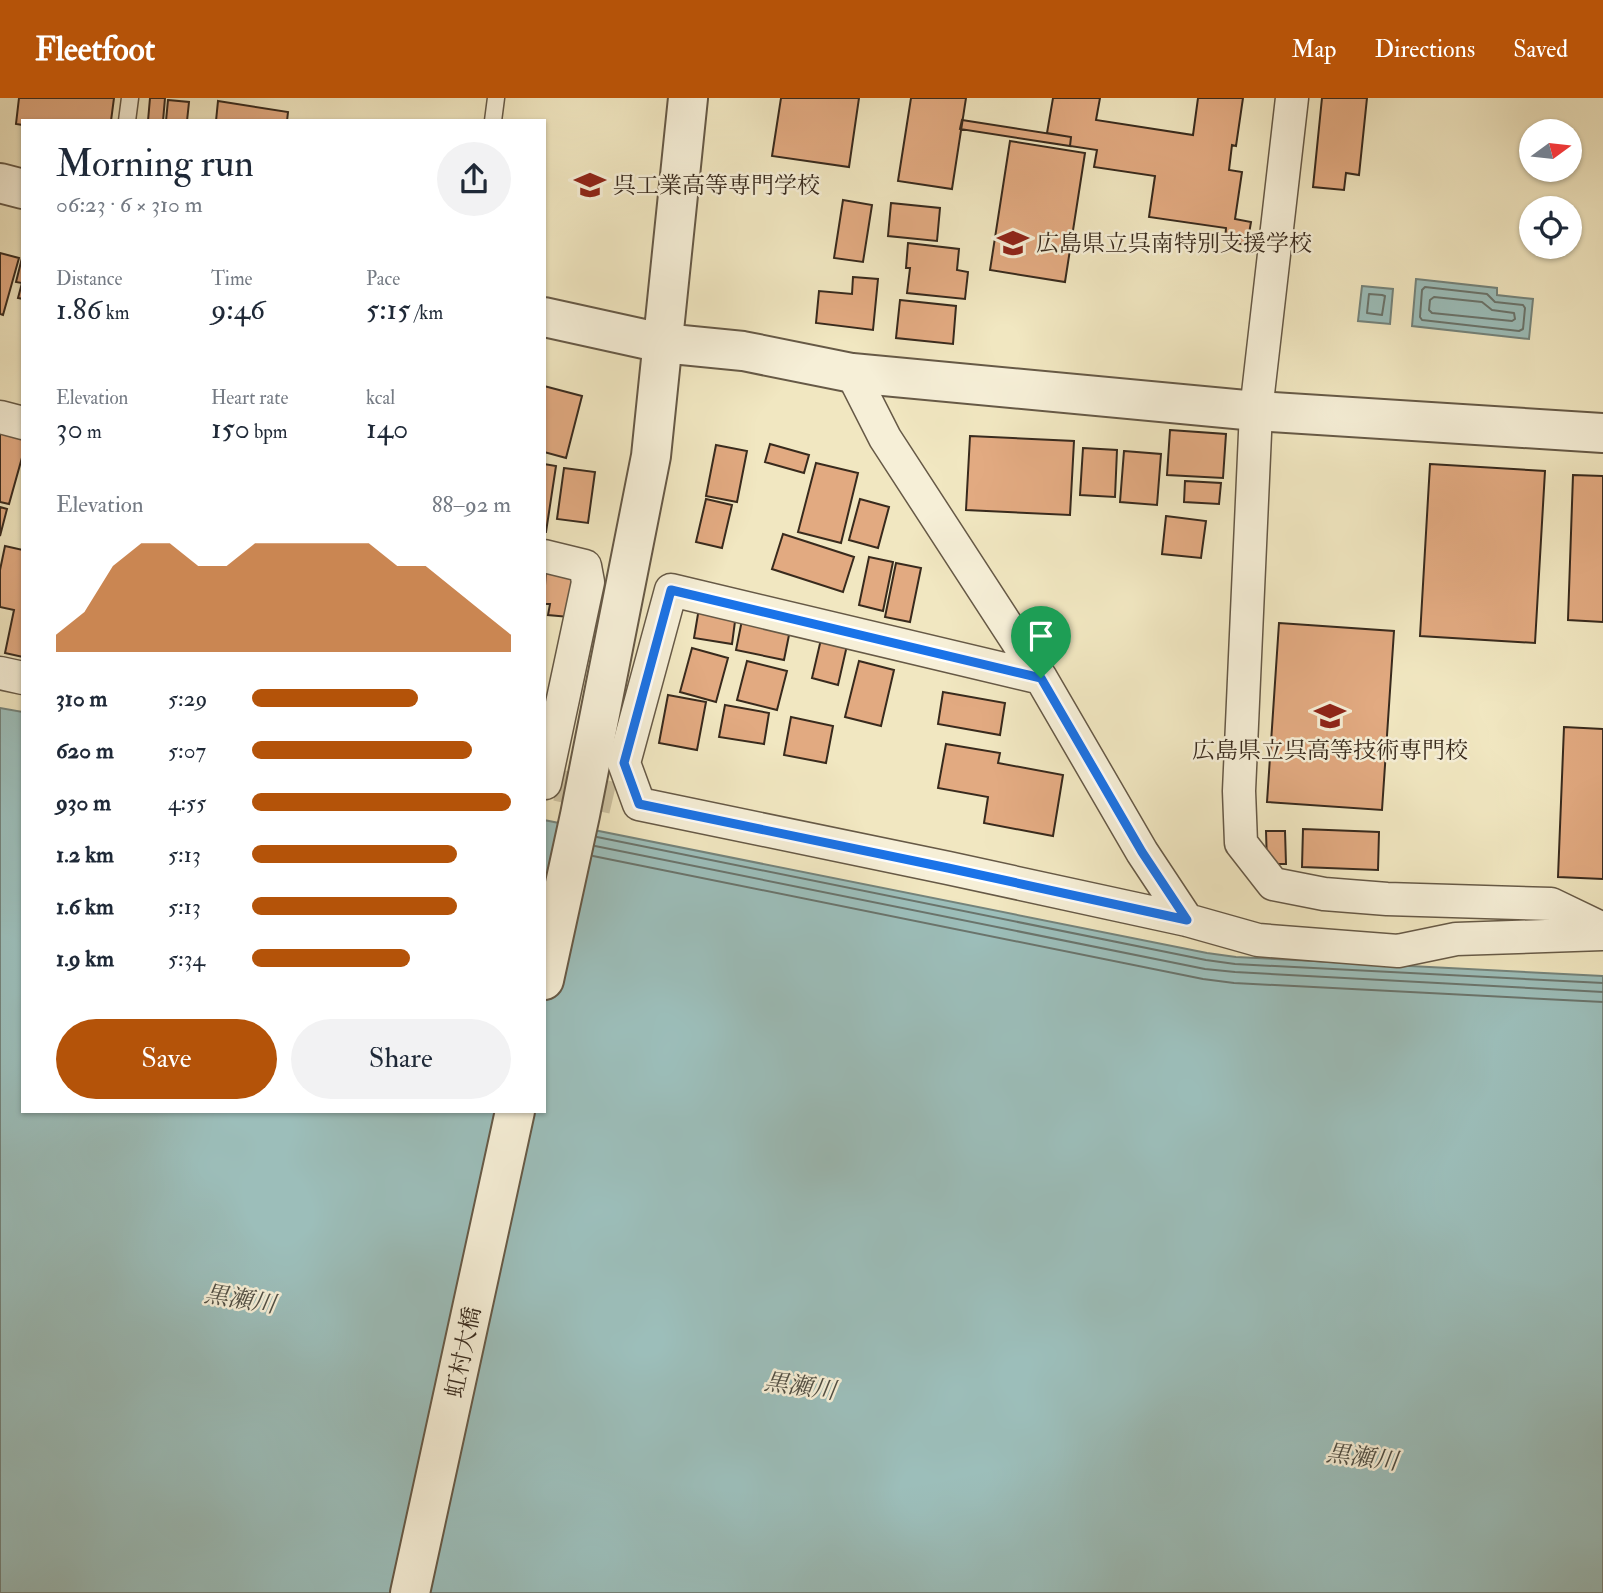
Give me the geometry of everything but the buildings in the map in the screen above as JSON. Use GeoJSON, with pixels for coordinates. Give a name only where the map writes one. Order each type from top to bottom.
{"type":"FeatureCollection","features":[{"type":"Feature","properties":{"kind":"street"},"geometry":{"type":"LineString","coordinates":[[546,970],[651,456],[688,98]]}},
{"type":"Feature","properties":{"kind":"street"},"geometry":{"type":"LineString","coordinates":[[1292,98],[1256,411],[1240,791],[1241,843],[1273,884],[1324,894],[1387,899],[1551,904],[1603,929]]}},
{"type":"Feature","properties":{"kind":"street"},"geometry":{"type":"LineString","coordinates":[[0,183],[21,188]]}},
{"type":"Feature","properties":{"kind":"street"},"geometry":{"type":"LineString","coordinates":[[546,317],[662,343],[743,351],[852,373],[1256,411],[1603,433]]}},
{"type":"Feature","properties":{"kind":"street"},"geometry":{"type":"LineString","coordinates":[[852,373],[885,438],[1041,678],[1142,852],[1187,920]]}},
{"type":"Feature","properties":{"kind":"street"},"geometry":{"type":"LineString","coordinates":[[0,417],[21,422]]}},
{"type":"Feature","properties":{"kind":"street"},"geometry":{"type":"LineString","coordinates":[[546,556],[585,566],[588,583],[580,794]]}},
{"type":"Feature","properties":{"kind":"street"},"geometry":{"type":"LineString","coordinates":[[580,794],[624,763],[671,590],[1041,678]]}},
{"type":"Feature","properties":{"kind":"street"},"geometry":{"type":"LineString","coordinates":[[0,673],[21,678]]}},
{"type":"Feature","properties":{"kind":"street"},"geometry":{"type":"LineString","coordinates":[[580,794],[961,870],[1187,920],[1258,940],[1398,951],[1456,939],[1603,934]]}},
{"type":"Feature","properties":{"kind":"street","name":"虹村大橋"},"geometry":{"type":"LineString","coordinates":[[410,1593],[515,1113]]}},
{"type":"Feature","properties":{"kind":"lane"},"geometry":{"type":"LineString","coordinates":[[127,119],[130,98]]}},
{"type":"Feature","properties":{"kind":"lane"},"geometry":{"type":"LineString","coordinates":[[493,119],[496,98]]}},
{"type":"Feature","properties":{"kind":"water"},"geometry":{"type":"Polygon","coordinates":[[[1416,279],[1497,288],[1497,295],[1533,299],[1529,339],[1412,326],[1416,279]]]}},
{"type":"Feature","properties":{"kind":"water"},"geometry":{"type":"Polygon","coordinates":[[[1362,286],[1393,289],[1390,324],[1358,321],[1362,286]]]}},
{"type":"Feature","properties":{"kind":"water","name":"黒瀬川"},"geometry":{"type":"Polygon","coordinates":[[[0,708],[21,712],[21,1113],[546,1113],[546,820],[1207,953],[1236,957],[1603,976],[1603,1593],[0,1593],[0,708]]]}},
{"type":"Feature","properties":{"kind":"tunnel"},"geometry":{"type":"LineString","coordinates":[[557,785],[613,798]]}},
{"type":"Feature","properties":{"kind":"place","name":"呉工業高等専門学校"},"geometry":{"type":"Point","coordinates":[590,185]}},
{"type":"Feature","properties":{"kind":"place","name":"広島県立呉南特別支援学校"},"geometry":{"type":"Point","coordinates":[1013,243]}},
{"type":"Feature","properties":{"kind":"place","name":"広島県立呉高等技術専門校"},"geometry":{"type":"Point","coordinates":[1330,716]}},
{"type":"Feature","properties":{"kind":"route"},"geometry":{"type":"LineString","coordinates":[[671,590],[1041,678],[1142,852],[1187,920],[639,804],[624,763],[671,590]]}}]}
